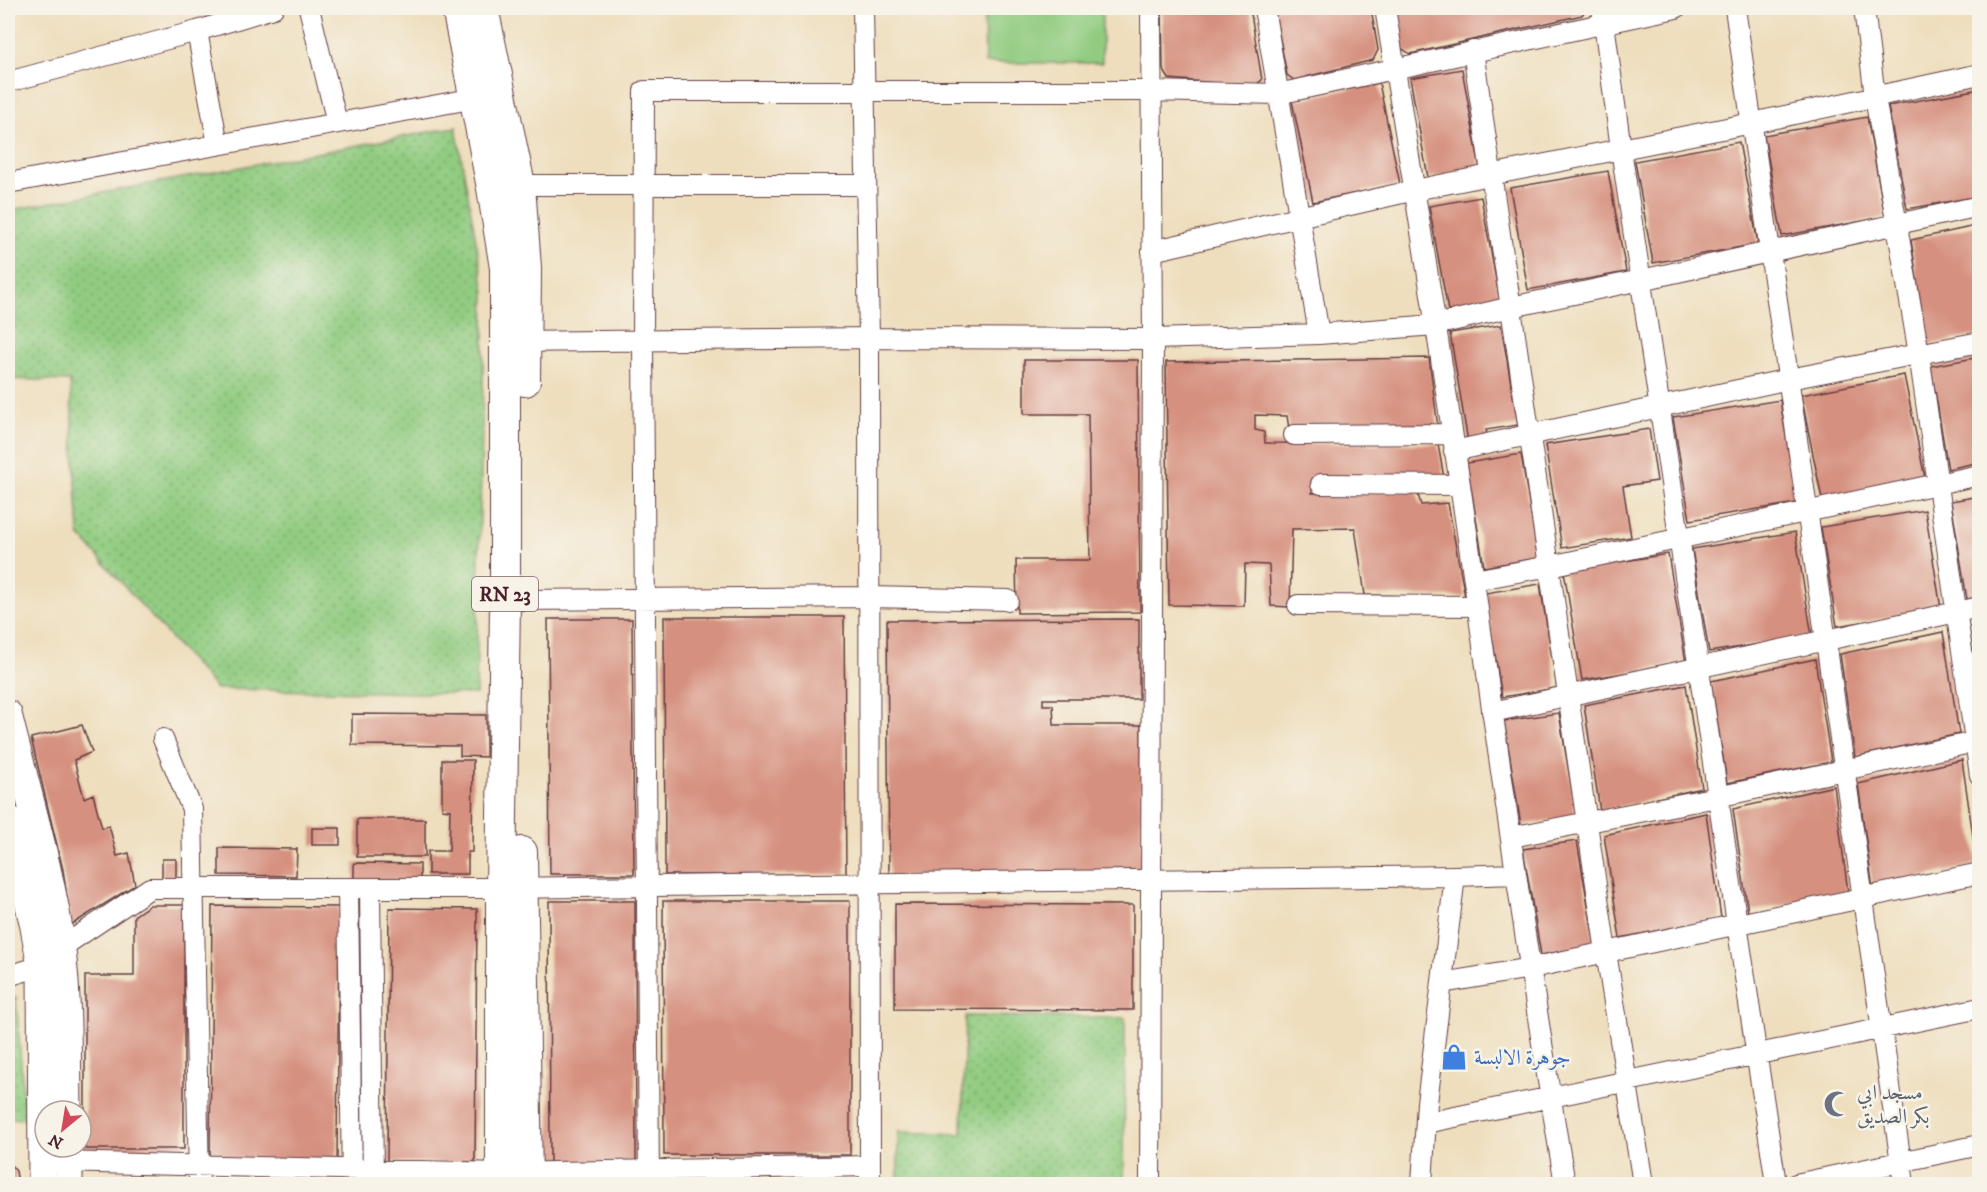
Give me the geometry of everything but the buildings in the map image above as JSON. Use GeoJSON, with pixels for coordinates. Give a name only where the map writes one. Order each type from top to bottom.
{"type":"FeatureCollection","features":[{"type":"Feature","properties":{"kind":"main road","name":"RN 23"},"geometry":{"type":"LineString","coordinates":[[457,8],[476,98],[505,268],[515,342],[523,600],[511,888]]}},
{"type":"Feature","properties":{"kind":"main road","name":"RN 23"},"geometry":{"type":"LineString","coordinates":[[483,8],[520,184],[526,268],[515,342],[505,602],[514,1178]]}},
{"type":"Feature","properties":{"kind":"main road"},"geometry":{"type":"LineString","coordinates":[[8,714],[42,851],[62,947],[65,978],[68,1099]]}},
{"type":"Feature","properties":{"kind":"main road"},"geometry":{"type":"LineString","coordinates":[[8,818],[41,966],[42,1173]]}},
{"type":"Feature","properties":{"kind":"street"},"geometry":{"type":"LineString","coordinates":[[8,82],[273,8]]}},
{"type":"Feature","properties":{"kind":"street"},"geometry":{"type":"LineString","coordinates":[[309,8],[337,123]]}},
{"type":"Feature","properties":{"kind":"street"},"geometry":{"type":"LineString","coordinates":[[42,1173],[69,1165],[199,1175],[352,1177],[870,1175],[869,338],[863,8]]}},
{"type":"Feature","properties":{"kind":"street"},"geometry":{"type":"LineString","coordinates":[[1150,1185],[1153,339],[1151,8]]}},
{"type":"Feature","properties":{"kind":"street"},"geometry":{"type":"LineString","coordinates":[[1263,8],[1319,334]]}},
{"type":"Feature","properties":{"kind":"street"},"geometry":{"type":"LineString","coordinates":[[1384,8],[1415,190],[1516,874],[1565,1185]]}},
{"type":"Feature","properties":{"kind":"street"},"geometry":{"type":"LineString","coordinates":[[649,1177],[643,341],[644,91],[1151,91],[1278,94],[1473,51],[1603,15],[1676,8]]}},
{"type":"Feature","properties":{"kind":"street"},"geometry":{"type":"LineString","coordinates":[[1735,8],[1904,1185]]}},
{"type":"Feature","properties":{"kind":"street"},"geometry":{"type":"LineString","coordinates":[[1864,8],[1875,97],[1919,354],[1955,612],[1978,741],[1980,775]]}},
{"type":"Feature","properties":{"kind":"street"},"geometry":{"type":"LineString","coordinates":[[1603,15],[1776,1185]]}},
{"type":"Feature","properties":{"kind":"street"},"geometry":{"type":"LineString","coordinates":[[197,31],[218,145]]}},
{"type":"Feature","properties":{"kind":"street"},"geometry":{"type":"LineString","coordinates":[[1473,51],[1606,952],[1643,1185]]}},
{"type":"Feature","properties":{"kind":"street"},"geometry":{"type":"LineString","coordinates":[[1152,251],[1415,190],[1752,123],[1980,74]]}},
{"type":"Feature","properties":{"kind":"street"},"geometry":{"type":"LineString","coordinates":[[8,183],[476,98]]}},
{"type":"Feature","properties":{"kind":"street"},"geometry":{"type":"LineString","coordinates":[[520,184],[866,185]]}},
{"type":"Feature","properties":{"kind":"street"},"geometry":{"type":"LineString","coordinates":[[515,342],[869,338],[1153,339],[1319,334],[1435,325],[1980,206]]}},
{"type":"Feature","properties":{"kind":"street"},"geometry":{"type":"LineString","coordinates":[[1294,435],[1453,442],[1531,434],[1789,379],[1980,342]]}},
{"type":"Feature","properties":{"kind":"street"},"geometry":{"type":"LineString","coordinates":[[1474,580],[1980,475]]}},
{"type":"Feature","properties":{"kind":"street"},"geometry":{"type":"LineString","coordinates":[[1322,484],[1460,485]]}},
{"type":"Feature","properties":{"kind":"street"},"geometry":{"type":"LineString","coordinates":[[523,600],[869,597],[1008,600]]}},
{"type":"Feature","properties":{"kind":"street"},"geometry":{"type":"LineString","coordinates":[[1298,605],[1477,606]]}},
{"type":"Feature","properties":{"kind":"street"},"geometry":{"type":"LineString","coordinates":[[1492,712],[1980,607]]}},
{"type":"Feature","properties":{"kind":"street"},"geometry":{"type":"LineString","coordinates":[[163,739],[192,809],[199,1175]]}},
{"type":"Feature","properties":{"kind":"street"},"geometry":{"type":"LineString","coordinates":[[1511,837],[1587,824],[1846,771],[1978,741]]}},
{"type":"Feature","properties":{"kind":"street"},"geometry":{"type":"LineString","coordinates":[[1442,983],[1531,968],[1980,873]]}},
{"type":"Feature","properties":{"kind":"street"},"geometry":{"type":"LineString","coordinates":[[8,976],[41,966],[62,947],[150,888],[511,888],[1516,874]]}},
{"type":"Feature","properties":{"kind":"street"},"geometry":{"type":"LineString","coordinates":[[1422,1185],[1426,1123],[1455,876]]}},
{"type":"Feature","properties":{"kind":"street"},"geometry":{"type":"LineString","coordinates":[[348,888],[352,1177]]}},
{"type":"Feature","properties":{"kind":"street"},"geometry":{"type":"LineString","coordinates":[[370,888],[373,1177]]}},
{"type":"Feature","properties":{"kind":"street"},"geometry":{"type":"LineString","coordinates":[[1426,1123],[1980,1008]]}},
{"type":"Feature","properties":{"kind":"street"},"geometry":{"type":"LineString","coordinates":[[1796,1185],[1980,1145]]}},
{"type":"Feature","properties":{"kind":"green space"},"geometry":{"type":"Polygon","coordinates":[[[984,8],[1102,8],[1102,63],[985,63],[984,8]]]}},
{"type":"Feature","properties":{"kind":"green space"},"geometry":{"type":"Polygon","coordinates":[[[456,127],[485,292],[476,694],[216,689],[79,535],[70,381],[8,379],[10,210],[456,127]]]}},
{"type":"Feature","properties":{"kind":"green space"},"geometry":{"type":"Polygon","coordinates":[[[8,998],[16,998],[25,1119],[8,1118],[8,998]]]}},
{"type":"Feature","properties":{"kind":"green space"},"geometry":{"type":"Polygon","coordinates":[[[965,1016],[1125,1018],[1124,1184],[898,1184],[898,1132],[962,1134],[965,1016]]]}},
{"type":"Feature","properties":{"kind":"place","name":"جوهرة الالبسة"},"geometry":{"type":"Point","coordinates":[1454,1057]}},
{"type":"Feature","properties":{"kind":"place","name":"مسجد ابي بكر الصديق"},"geometry":{"type":"Point","coordinates":[1837,1104]}}]}
